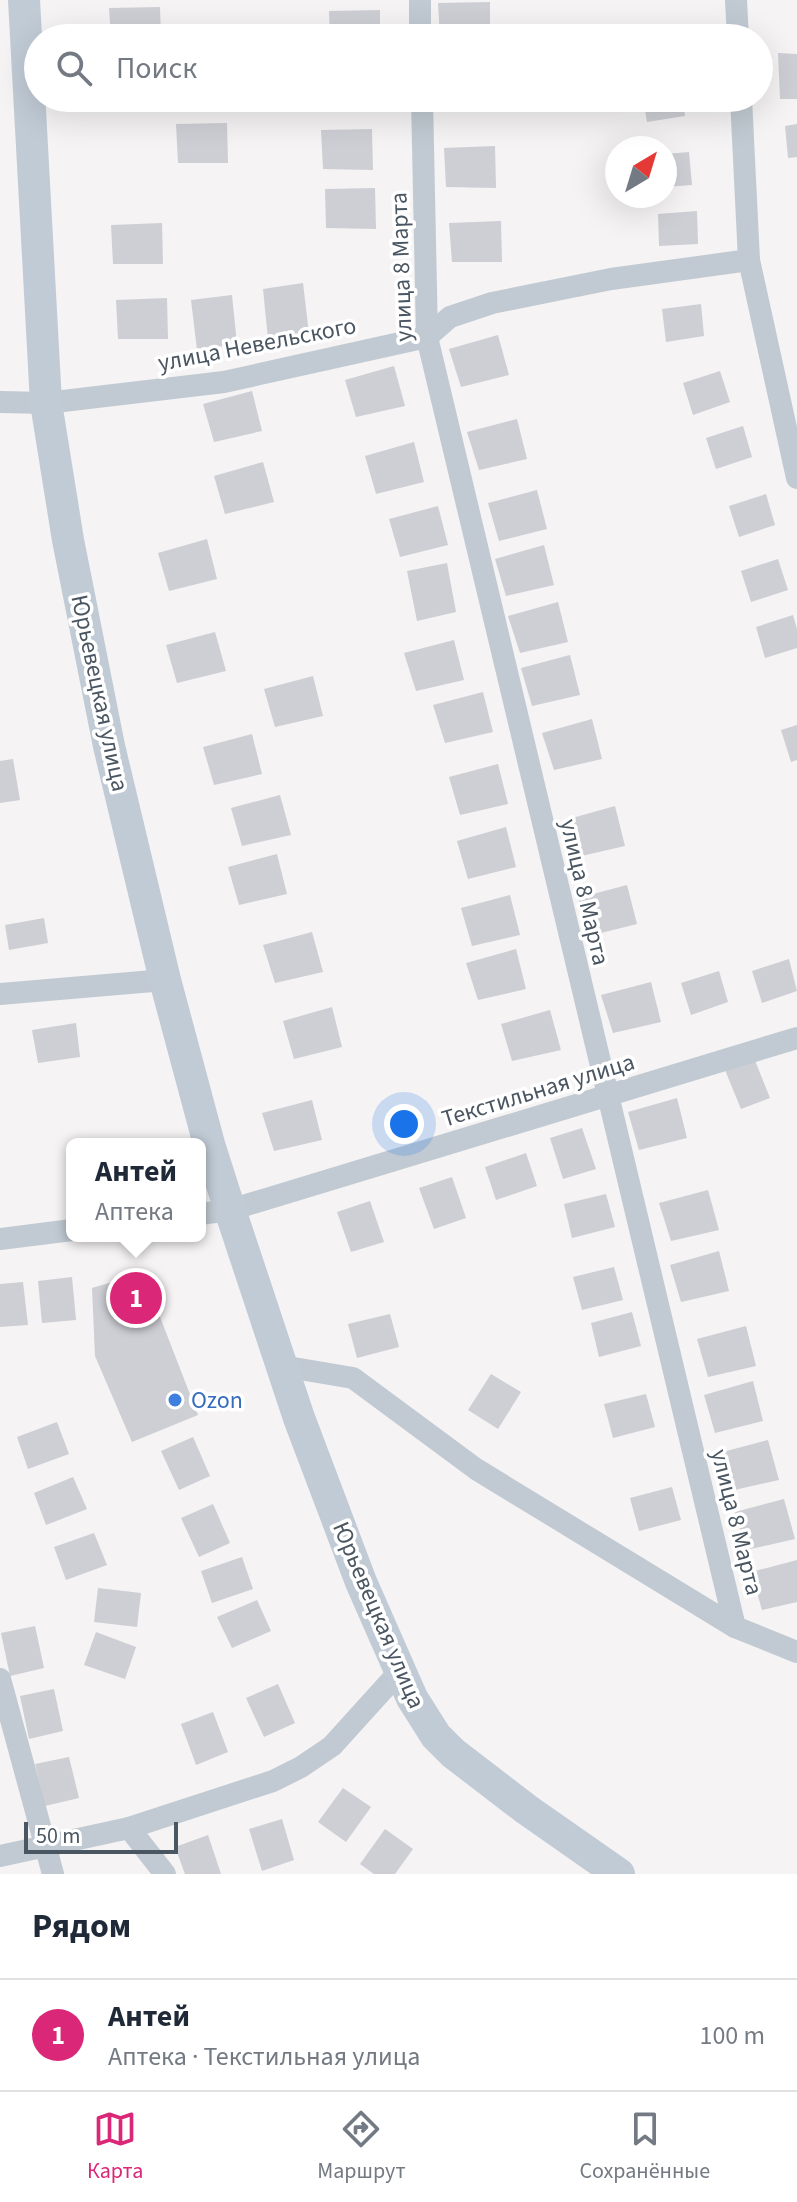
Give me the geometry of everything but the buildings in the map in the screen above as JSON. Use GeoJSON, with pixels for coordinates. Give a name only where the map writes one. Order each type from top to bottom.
{"type":"FeatureCollection","features":[{"type":"Feature","properties":{"kind":"main road","name":"Юрьевецкая улица"},"geometry":{"type":"LineString","coordinates":[[24,0],[25,24]]}},
{"type":"Feature","properties":{"kind":"main road","name":"Юрьевецкая улица"},"geometry":{"type":"LineString","coordinates":[[30,112],[46,403],[68,540],[109,746],[165,980],[209,1144],[215,1212],[282,1366],[361,1582],[399,1672],[423,1717],[453,1753],[619,1874]]}},
{"type":"Feature","properties":{"kind":"street"},"geometry":{"type":"LineString","coordinates":[[420,0],[420,24]]}},
{"type":"Feature","properties":{"kind":"street"},"geometry":{"type":"LineString","coordinates":[[736,0],[737,24]]}},
{"type":"Feature","properties":{"kind":"street","name":"улица 8 Марта"},"geometry":{"type":"LineString","coordinates":[[422,112],[427,337],[735,1627],[797,1652]]}},
{"type":"Feature","properties":{"kind":"street"},"geometry":{"type":"LineString","coordinates":[[742,112],[749,260],[797,478]]}},
{"type":"Feature","properties":{"kind":"street","name":"улица Невельского"},"geometry":{"type":"LineString","coordinates":[[0,402],[46,403],[224,382],[427,337],[450,317],[492,303],[611,279],[749,260]]}},
{"type":"Feature","properties":{"kind":"street"},"geometry":{"type":"LineString","coordinates":[[0,994],[165,980]]}},
{"type":"Feature","properties":{"kind":"street","name":"Текстильная улица"},"geometry":{"type":"LineString","coordinates":[[215,1212],[797,1038]]}},
{"type":"Feature","properties":{"kind":"street"},"geometry":{"type":"LineString","coordinates":[[0,1239],[66,1231]]}},
{"type":"Feature","properties":{"kind":"street"},"geometry":{"type":"LineString","coordinates":[[282,1366],[353,1378],[476,1469],[735,1627]]}},
{"type":"Feature","properties":{"kind":"street"},"geometry":{"type":"LineString","coordinates":[[0,1856],[129,1828],[273,1781],[332,1746],[399,1672]]}},
{"type":"Feature","properties":{"kind":"street"},"geometry":{"type":"LineString","coordinates":[[0,1679],[53,1874]]}},
{"type":"Feature","properties":{"kind":"street"},"geometry":{"type":"LineString","coordinates":[[129,1828],[165,1874]]}},
{"type":"Feature","properties":{"kind":"place","name":"Антей"},"geometry":{"type":"Point","coordinates":[136,1298]}},
{"type":"Feature","properties":{"kind":"place","name":"Ozon"},"geometry":{"type":"Point","coordinates":[175,1400]}}]}
